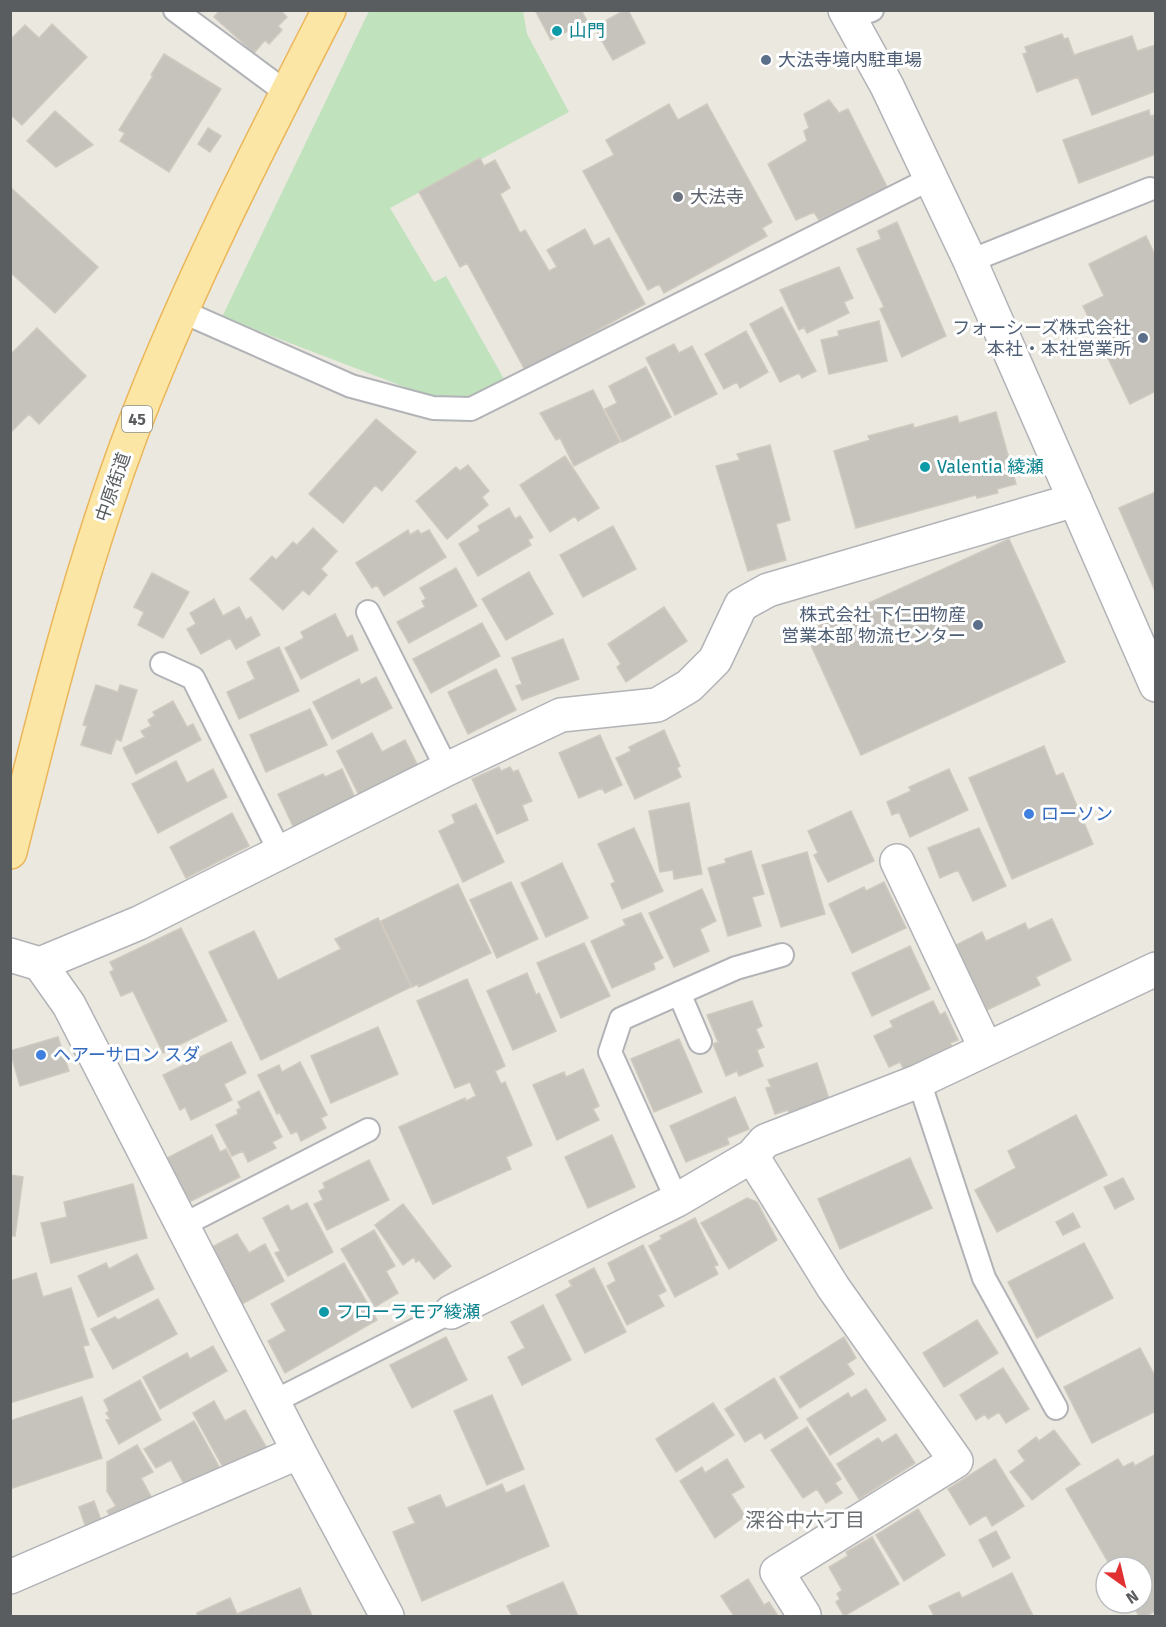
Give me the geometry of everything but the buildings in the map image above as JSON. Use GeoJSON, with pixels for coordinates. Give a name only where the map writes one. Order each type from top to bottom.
{"type":"FeatureCollection","features":[{"type":"Feature","properties":{"kind":"main road","name":"中原街道"},"geometry":{"type":"LineString","coordinates":[[10,852],[66,632],[89,556],[131,434],[181,311],[329,10]]}},
{"type":"Feature","properties":{"kind":"street"},"geometry":{"type":"LineString","coordinates":[[856,13],[970,261],[1155,685]]}},
{"type":"Feature","properties":{"kind":"street"},"geometry":{"type":"LineString","coordinates":[[387,1617],[299,1452],[69,1005],[25,959],[139,923],[447,769],[561,715],[657,705],[689,686],[715,660],[741,605],[768,590],[1075,500]]}},
{"type":"Feature","properties":{"kind":"street"},"geometry":{"type":"LineString","coordinates":[[897,861],[986,1049]]}},
{"type":"Feature","properties":{"kind":"street"},"geometry":{"type":"LineString","coordinates":[[451,1312],[677,1200],[752,1156],[765,1141],[919,1081],[1155,969]]}},
{"type":"Feature","properties":{"kind":"street"},"geometry":{"type":"LineString","coordinates":[[752,1156],[833,1287],[956,1461],[777,1572],[804,1616]]}},
{"type":"Feature","properties":{"kind":"street"},"geometry":{"type":"LineString","coordinates":[[10,1577],[299,1452]]}},
{"type":"Feature","properties":{"kind":"lane"},"geometry":{"type":"LineString","coordinates":[[175,10],[287,93]]}},
{"type":"Feature","properties":{"kind":"lane"},"geometry":{"type":"LineString","coordinates":[[181,311],[351,386],[433,408],[471,409],[932,178]]}},
{"type":"Feature","properties":{"kind":"lane"},"geometry":{"type":"LineString","coordinates":[[970,261],[1150,189]]}},
{"type":"Feature","properties":{"kind":"lane"},"geometry":{"type":"LineString","coordinates":[[368,612],[447,769]]}},
{"type":"Feature","properties":{"kind":"lane"},"geometry":{"type":"LineString","coordinates":[[162,664],[193,678],[280,852]]}},
{"type":"Feature","properties":{"kind":"lane"},"geometry":{"type":"LineString","coordinates":[[677,1200],[610,1052],[621,1019],[736,968],[782,955]]}},
{"type":"Feature","properties":{"kind":"lane"},"geometry":{"type":"LineString","coordinates":[[679,993],[700,1042]]}},
{"type":"Feature","properties":{"kind":"lane"},"geometry":{"type":"LineString","coordinates":[[919,1081],[984,1278],[1056,1408]]}},
{"type":"Feature","properties":{"kind":"lane"},"geometry":{"type":"LineString","coordinates":[[183,1225],[368,1130]]}},
{"type":"Feature","properties":{"kind":"lane"},"geometry":{"type":"LineString","coordinates":[[274,1401],[451,1312]]}},
{"type":"Feature","properties":{"kind":"green space"},"geometry":{"type":"Polygon","coordinates":[[[369,11],[523,11],[527,34],[569,112],[390,208],[434,282],[446,276],[504,379],[468,397],[450,399],[428,396],[222,317],[369,11]]]}},
{"type":"Feature","properties":{"kind":"place","name":"山門"},"geometry":{"type":"Point","coordinates":[557,31]}},
{"type":"Feature","properties":{"kind":"place","name":"大法寺境内駐車場"},"geometry":{"type":"Point","coordinates":[766,60]}},
{"type":"Feature","properties":{"kind":"place","name":"大法寺"},"geometry":{"type":"Point","coordinates":[678,197]}},
{"type":"Feature","properties":{"kind":"place","name":"フォーシーズ株式会社 本社・本社営業所"},"geometry":{"type":"Point","coordinates":[1143,338]}},
{"type":"Feature","properties":{"kind":"place","name":"Valentia 綾瀬"},"geometry":{"type":"Point","coordinates":[925,467]}},
{"type":"Feature","properties":{"kind":"place","name":"株式会社 下仁田物産 営業本部 物流センター"},"geometry":{"type":"Point","coordinates":[978,625]}},
{"type":"Feature","properties":{"kind":"place","name":"ローソン"},"geometry":{"type":"Point","coordinates":[1029,814]}},
{"type":"Feature","properties":{"kind":"place","name":"ヘアーサロン スダ"},"geometry":{"type":"Point","coordinates":[41,1055]}},
{"type":"Feature","properties":{"kind":"place","name":"フローラモア綾瀬"},"geometry":{"type":"Point","coordinates":[324,1312]}},
{"type":"Feature","properties":{"kind":"district","name":"深谷中六丁目"},"geometry":{"type":"Point","coordinates":[805,1520]}}]}
